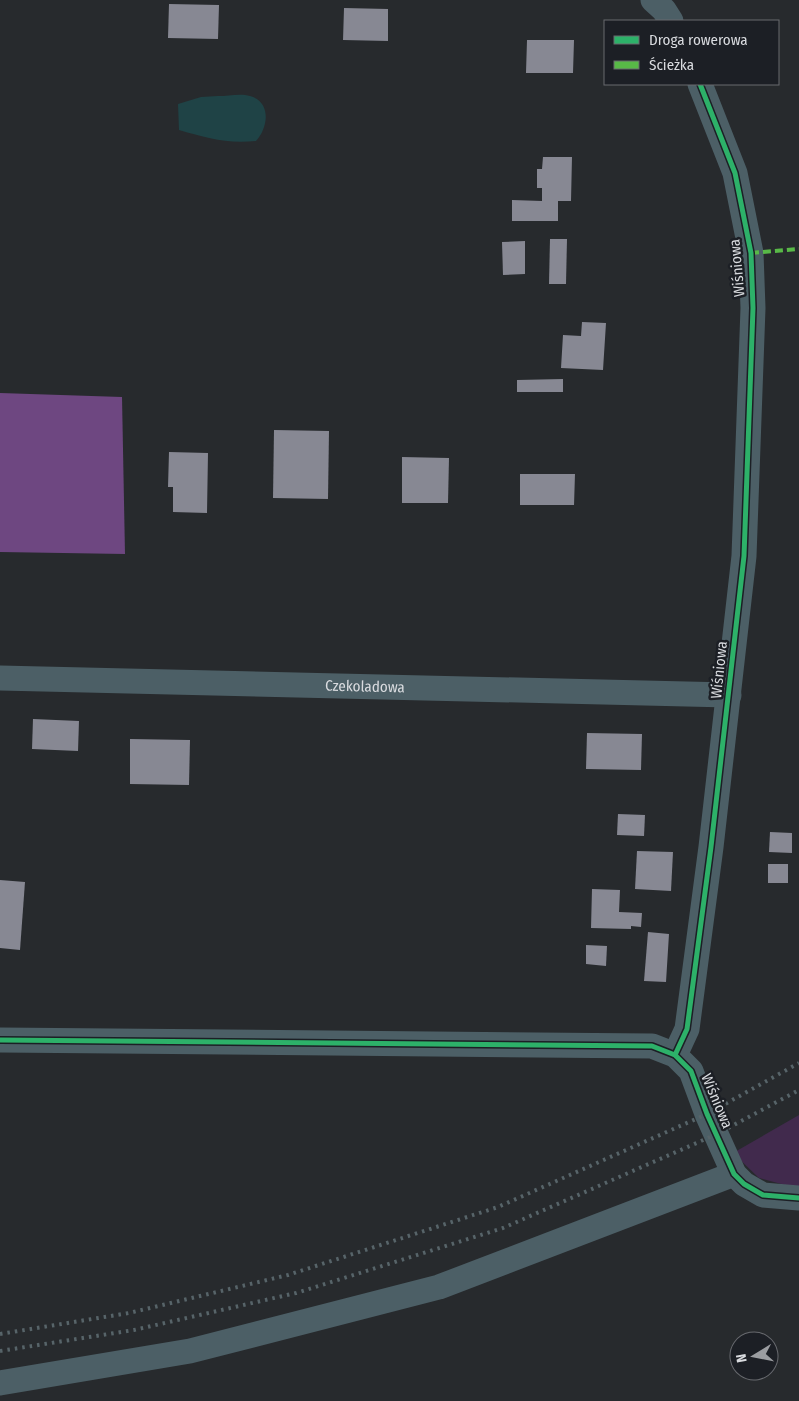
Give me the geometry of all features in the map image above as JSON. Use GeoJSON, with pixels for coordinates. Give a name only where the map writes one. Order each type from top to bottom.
{"type":"FeatureCollection","features":[{"type":"Feature","properties":{"kind":"street"},"geometry":{"type":"LineString","coordinates":[[653,0],[664,10],[669,20]]}},
{"type":"Feature","properties":{"kind":"street","name":"Wiśniowa"},"geometry":{"type":"LineString","coordinates":[[700,85],[735,173],[751,253],[753,308],[744,556],[729,694],[687,1029],[675,1055],[691,1071],[707,1114],[734,1174],[744,1184],[762,1195],[799,1198]]}},
{"type":"Feature","properties":{"kind":"street","name":"Czekoladowa"},"geometry":{"type":"LineString","coordinates":[[0,678],[729,694]]}},
{"type":"Feature","properties":{"kind":"street"},"geometry":{"type":"LineString","coordinates":[[0,1040],[652,1046],[675,1055]]}},
{"type":"Feature","properties":{"kind":"street"},"geometry":{"type":"LineString","coordinates":[[0,1383],[190,1351],[439,1287],[734,1174]]}},
{"type":"Feature","properties":{"kind":"shaded area"},"geometry":{"type":"Polygon","coordinates":[[[0,393],[122,397],[125,554],[0,552],[0,393]]]}},
{"type":"Feature","properties":{"kind":"shaded area"},"geometry":{"type":"Polygon","coordinates":[[[799,1115],[799,1187],[759,1178],[733,1153],[799,1115]]]}},
{"type":"Feature","properties":{"kind":"water"},"geometry":{"type":"Polygon","coordinates":[[[246,95],[257,99],[265,109],[265,123],[256,141],[226,141],[179,130],[178,104],[201,97],[246,95]]]}},
{"type":"Feature","properties":{"kind":"building"},"geometry":{"type":"Polygon","coordinates":[[[169,4],[219,5],[218,39],[168,38],[169,4]]]}},
{"type":"Feature","properties":{"kind":"building"},"geometry":{"type":"Polygon","coordinates":[[[344,8],[388,9],[388,41],[343,40],[344,8]]]}},
{"type":"Feature","properties":{"kind":"building"},"geometry":{"type":"Polygon","coordinates":[[[527,40],[574,40],[573,73],[526,73],[527,40]]]}},
{"type":"Feature","properties":{"kind":"building"},"geometry":{"type":"Polygon","coordinates":[[[543,157],[572,157],[571,201],[558,201],[558,221],[512,221],[512,200],[542,201],[542,188],[537,188],[537,169],[542,169],[543,157]]]}},
{"type":"Feature","properties":{"kind":"building"},"geometry":{"type":"Polygon","coordinates":[[[550,239],[567,239],[566,284],[549,284],[550,239]]]}},
{"type":"Feature","properties":{"kind":"building"},"geometry":{"type":"Polygon","coordinates":[[[525,241],[525,274],[503,275],[502,242],[525,241]]]}},
{"type":"Feature","properties":{"kind":"building"},"geometry":{"type":"Polygon","coordinates":[[[582,322],[606,323],[603,370],[561,368],[563,335],[581,336],[582,322]]]}},
{"type":"Feature","properties":{"kind":"building"},"geometry":{"type":"Polygon","coordinates":[[[563,379],[563,392],[517,392],[517,380],[563,379]]]}},
{"type":"Feature","properties":{"kind":"building"},"geometry":{"type":"Polygon","coordinates":[[[274,430],[329,431],[328,499],[273,498],[274,430]]]}},
{"type":"Feature","properties":{"kind":"building"},"geometry":{"type":"Polygon","coordinates":[[[169,452],[208,453],[207,513],[173,512],[173,487],[168,487],[169,452]]]}},
{"type":"Feature","properties":{"kind":"building"},"geometry":{"type":"Polygon","coordinates":[[[402,457],[449,458],[448,503],[402,503],[402,457]]]}},
{"type":"Feature","properties":{"kind":"building"},"geometry":{"type":"Polygon","coordinates":[[[520,474],[575,474],[574,505],[520,505],[520,474]]]}},
{"type":"Feature","properties":{"kind":"building"},"geometry":{"type":"Polygon","coordinates":[[[33,719],[79,721],[78,751],[32,749],[33,719]]]}},
{"type":"Feature","properties":{"kind":"building"},"geometry":{"type":"Polygon","coordinates":[[[587,733],[642,734],[641,770],[586,769],[587,733]]]}},
{"type":"Feature","properties":{"kind":"building"},"geometry":{"type":"Polygon","coordinates":[[[130,739],[190,740],[189,785],[130,784],[130,739]]]}},
{"type":"Feature","properties":{"kind":"building"},"geometry":{"type":"Polygon","coordinates":[[[618,814],[645,815],[644,836],[617,835],[618,814]]]}},
{"type":"Feature","properties":{"kind":"building"},"geometry":{"type":"Polygon","coordinates":[[[770,832],[792,833],[792,853],[769,852],[770,832]]]}},
{"type":"Feature","properties":{"kind":"building"},"geometry":{"type":"Polygon","coordinates":[[[637,851],[673,852],[671,891],[635,889],[637,851]]]}},
{"type":"Feature","properties":{"kind":"building"},"geometry":{"type":"Polygon","coordinates":[[[768,864],[788,864],[788,883],[768,883],[768,864]]]}},
{"type":"Feature","properties":{"kind":"building"},"geometry":{"type":"Polygon","coordinates":[[[0,880],[25,882],[20,950],[0,948],[0,880]]]}},
{"type":"Feature","properties":{"kind":"building"},"geometry":{"type":"Polygon","coordinates":[[[592,889],[620,890],[619,912],[642,913],[641,927],[631,926],[631,929],[591,928],[592,889]]]}},
{"type":"Feature","properties":{"kind":"building"},"geometry":{"type":"Polygon","coordinates":[[[648,932],[669,934],[666,982],[644,981],[648,932]]]}},
{"type":"Feature","properties":{"kind":"building"},"geometry":{"type":"Polygon","coordinates":[[[586,945],[607,946],[606,966],[586,964],[586,945]]]}},
{"type":"Feature","properties":{"kind":"railway"},"geometry":{"type":"LineString","coordinates":[[0,1334],[129,1313],[288,1275],[498,1207],[707,1114],[799,1063]]}},
{"type":"Feature","properties":{"kind":"railway"},"geometry":{"type":"LineString","coordinates":[[0,1351],[134,1330],[296,1293],[503,1228],[717,1134],[799,1090]]}},
{"type":"Feature","properties":{"kind":"marked path"},"geometry":{"type":"LineString","coordinates":[[751,253],[799,249]]}},
{"type":"Feature","properties":{"kind":"cycle path"},"geometry":{"type":"LineString","coordinates":[[675,1055],[687,1029],[711,847],[744,556],[753,308],[751,253],[735,173],[700,85]]}},
{"type":"Feature","properties":{"kind":"cycle path"},"geometry":{"type":"LineString","coordinates":[[0,1040],[652,1046],[675,1055],[691,1071],[707,1114],[734,1174],[744,1184],[763,1195],[799,1198]]}}]}
